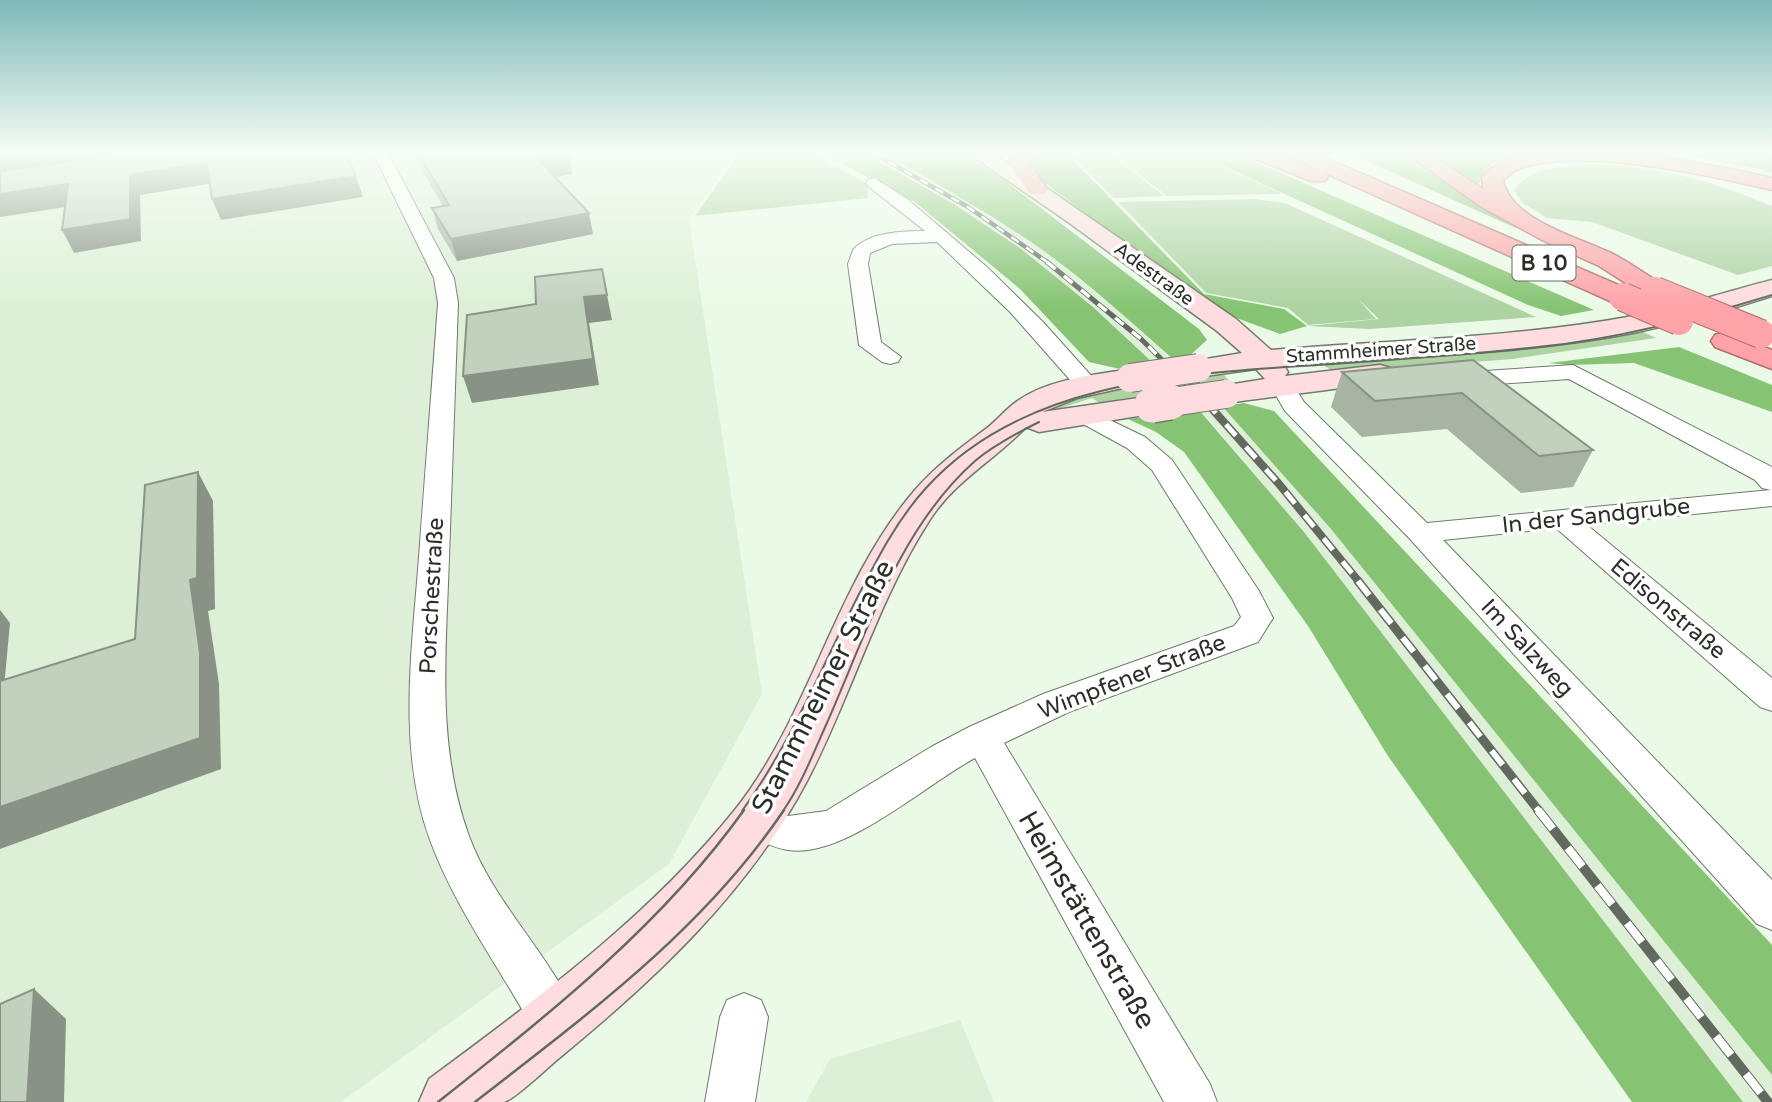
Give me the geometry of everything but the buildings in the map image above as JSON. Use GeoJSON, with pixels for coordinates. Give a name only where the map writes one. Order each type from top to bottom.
{"type":"FeatureCollection","features":[{"type":"Feature","properties":{"kind":"highway","name":"B 10"},"geometry":{"type":"LineString","coordinates":[[1380,204],[1410,217],[1465,229]]}},
{"type":"Feature","properties":{"kind":"highway","name":"B 10"},"geometry":{"type":"LineString","coordinates":[[1411,204],[1772,360]]}},
{"type":"Feature","properties":{"kind":"highway","name":"B 10"},"geometry":{"type":"LineString","coordinates":[[1451,204],[1655,291],[1768,329]]}},
{"type":"Feature","properties":{"kind":"highway"},"geometry":{"type":"LineString","coordinates":[[1494,204],[1608,261],[1655,291]]}},
{"type":"Feature","properties":{"kind":"highway"},"geometry":{"type":"LineString","coordinates":[[1504,204],[1516,216]]}},
{"type":"Feature","properties":{"kind":"main road","name":"Adestraße"},"geometry":{"type":"LineString","coordinates":[[1057,204],[1264,358],[1282,386]]}},
{"type":"Feature","properties":{"kind":"main road","name":"Stammheimer Straße"},"geometry":{"type":"LineString","coordinates":[[452,1102],[556,1023],[624,965],[714,876],[756,822],[788,766],[893,550],[925,500],[968,457],[1001,434],[1042,421],[1130,378],[1264,358],[1404,369],[1497,343],[1598,330],[1686,312],[1772,288]]}},
{"type":"Feature","properties":{"kind":"main road"},"geometry":{"type":"LineString","coordinates":[[1213,318],[1404,369]]}},
{"type":"Feature","properties":{"kind":"main road","name":"Stammheimer Straße"},"geometry":{"type":"LineString","coordinates":[[1085,399],[1152,405],[1404,369],[1528,362],[1655,342],[1768,329]]}},
{"type":"Feature","properties":{"kind":"street","name":"Porschestraße"},"geometry":{"type":"LineString","coordinates":[[406,204],[444,278],[448,303],[427,687],[428,746],[438,798],[459,860],[556,1023]]}},
{"type":"Feature","properties":{"kind":"street"},"geometry":{"type":"LineString","coordinates":[[908,204],[977,266],[1023,312],[1085,399]]}},
{"type":"Feature","properties":{"kind":"street"},"geometry":{"type":"LineString","coordinates":[[890,357],[870,345],[858,264],[862,250],[878,240],[902,235],[942,237]]}},
{"type":"Feature","properties":{"kind":"street"},"geometry":{"type":"LineString","coordinates":[[1404,369],[1440,382],[1573,372],[1765,474],[1772,482]]}},
{"type":"Feature","properties":{"kind":"street","name":"Im Salzweg"},"geometry":{"type":"LineString","coordinates":[[1282,386],[1294,406],[1420,534],[1772,910]]}},
{"type":"Feature","properties":{"kind":"street","name":"Wimpfener Straße"},"geometry":{"type":"LineString","coordinates":[[756,822],[788,832],[812,832],[837,825],[944,757],[982,737],[1056,703],[1246,634],[1257,618],[1248,598],[1156,457],[1085,399]]}},
{"type":"Feature","properties":{"kind":"street","name":"In der Sandgrube"},"geometry":{"type":"LineString","coordinates":[[1420,534],[1772,498]]}},
{"type":"Feature","properties":{"kind":"street","name":"Edisonstraße"},"geometry":{"type":"LineString","coordinates":[[1564,520],[1772,698]]}},
{"type":"Feature","properties":{"kind":"street","name":"Heimstättenstraße"},"geometry":{"type":"LineString","coordinates":[[982,737],[1192,1102]]}},
{"type":"Feature","properties":{"kind":"street"},"geometry":{"type":"LineString","coordinates":[[730,1102],[744,1017]]}},
{"type":"Feature","properties":{"kind":"shaded area"},"geometry":{"type":"Polygon","coordinates":[[[0,204],[700,204],[689,220],[762,694],[669,864],[341,1102],[0,1102],[0,204]]]}},
{"type":"Feature","properties":{"kind":"shaded area"},"geometry":{"type":"Polygon","coordinates":[[[954,204],[974,204],[1036,245],[1111,304],[1222,406],[1331,529],[1772,1075],[1772,1102],[1743,1102],[1304,532],[1207,417],[1093,307],[1020,248],[954,204]]]}},
{"type":"Feature","properties":{"kind":"shaded area"},"geometry":{"type":"Polygon","coordinates":[[[960,1020],[994,1102],[806,1102],[830,1059],[960,1020]]]}},
{"type":"Feature","properties":{"kind":"green space"},"geometry":{"type":"Polygon","coordinates":[[[703,204],[806,204],[695,216],[703,204]]]}},
{"type":"Feature","properties":{"kind":"green space"},"geometry":{"type":"Polygon","coordinates":[[[918,204],[954,204],[1020,248],[1093,307],[1154,364],[1120,369],[1089,362],[1020,289],[918,204]]]}},
{"type":"Feature","properties":{"kind":"green space"},"geometry":{"type":"Polygon","coordinates":[[[972,204],[1036,204],[1199,329],[1207,340],[1186,359],[1174,360],[1053,257],[972,204]]]}},
{"type":"Feature","properties":{"kind":"green space"},"geometry":{"type":"Polygon","coordinates":[[[1074,204],[1116,204],[1204,294],[1284,309],[1307,326],[1280,334],[1239,319],[1196,296],[1074,204]]]}},
{"type":"Feature","properties":{"kind":"green space"},"geometry":{"type":"Polygon","coordinates":[[[1120,204],[1288,204],[1536,317],[1370,329],[1307,326],[1379,319],[1358,299],[1376,319],[1308,325],[1288,308],[1206,293],[1120,204]]]}},
{"type":"Feature","properties":{"kind":"green space"},"geometry":{"type":"Polygon","coordinates":[[[1308,204],[1353,204],[1594,310],[1561,316],[1528,305],[1308,204]]]}},
{"type":"Feature","properties":{"kind":"green space"},"geometry":{"type":"Polygon","coordinates":[[[1463,204],[1479,204],[1518,229],[1463,204]]]}},
{"type":"Feature","properties":{"kind":"green space"},"geometry":{"type":"Polygon","coordinates":[[[1525,204],[1768,204],[1772,206],[1772,266],[1738,275],[1592,222],[1547,218],[1525,204]]]}},
{"type":"Feature","properties":{"kind":"green space"},"geometry":{"type":"Polygon","coordinates":[[[1632,327],[1656,338],[1512,359],[1335,373],[1319,362],[1632,327]]]}},
{"type":"Feature","properties":{"kind":"green space"},"geometry":{"type":"Polygon","coordinates":[[[1679,347],[1772,385],[1772,412],[1634,363],[1549,363],[1679,347]]]}},
{"type":"Feature","properties":{"kind":"green space"},"geometry":{"type":"Polygon","coordinates":[[[1221,371],[1230,382],[1101,404],[1092,398],[1055,410],[1044,404],[1072,393],[1221,371]]]}},
{"type":"Feature","properties":{"kind":"green space"},"geometry":{"type":"Polygon","coordinates":[[[1244,403],[1274,411],[1772,945],[1772,1075],[1331,529],[1222,406],[1244,403]]]}},
{"type":"Feature","properties":{"kind":"green space"},"geometry":{"type":"Polygon","coordinates":[[[1199,410],[1304,532],[1743,1102],[1632,1102],[1388,756],[1308,626],[1184,452],[1156,432],[1128,419],[1199,410]]]}},
{"type":"Feature","properties":{"kind":"tram line"},"geometry":{"type":"LineString","coordinates":[[742,811],[775,761],[871,571],[905,514],[926,488],[965,452],[1009,424],[1057,404],[1108,389],[1160,379],[1511,350],[1598,339],[1656,327],[1772,295]]}},
{"type":"Feature","properties":{"kind":"tram line"},"geometry":{"type":"LineString","coordinates":[[783,811],[806,769],[887,584],[925,518],[948,488],[975,461],[1039,422]]}},
{"type":"Feature","properties":{"kind":"tram line"},"geometry":{"type":"LineString","coordinates":[[438,1102],[602,967],[677,892],[744,810]]}},
{"type":"Feature","properties":{"kind":"tram line"},"geometry":{"type":"LineString","coordinates":[[475,1102],[642,968],[717,894],[784,810]]}},
{"type":"Feature","properties":{"kind":"railway"},"geometry":{"type":"LineString","coordinates":[[963,204],[1050,264]]}},
{"type":"Feature","properties":{"kind":"railway"},"geometry":{"type":"LineString","coordinates":[[1047,262],[1141,339],[1207,404]]}},
{"type":"Feature","properties":{"kind":"railway"},"geometry":{"type":"LineString","coordinates":[[1206,402],[1279,484],[1360,583]]}},
{"type":"Feature","properties":{"kind":"railway"},"geometry":{"type":"LineString","coordinates":[[1358,581],[1539,811]]}},
{"type":"Feature","properties":{"kind":"railway"},"geometry":{"type":"LineString","coordinates":[[1538,810],[1768,1102]]}}]}
